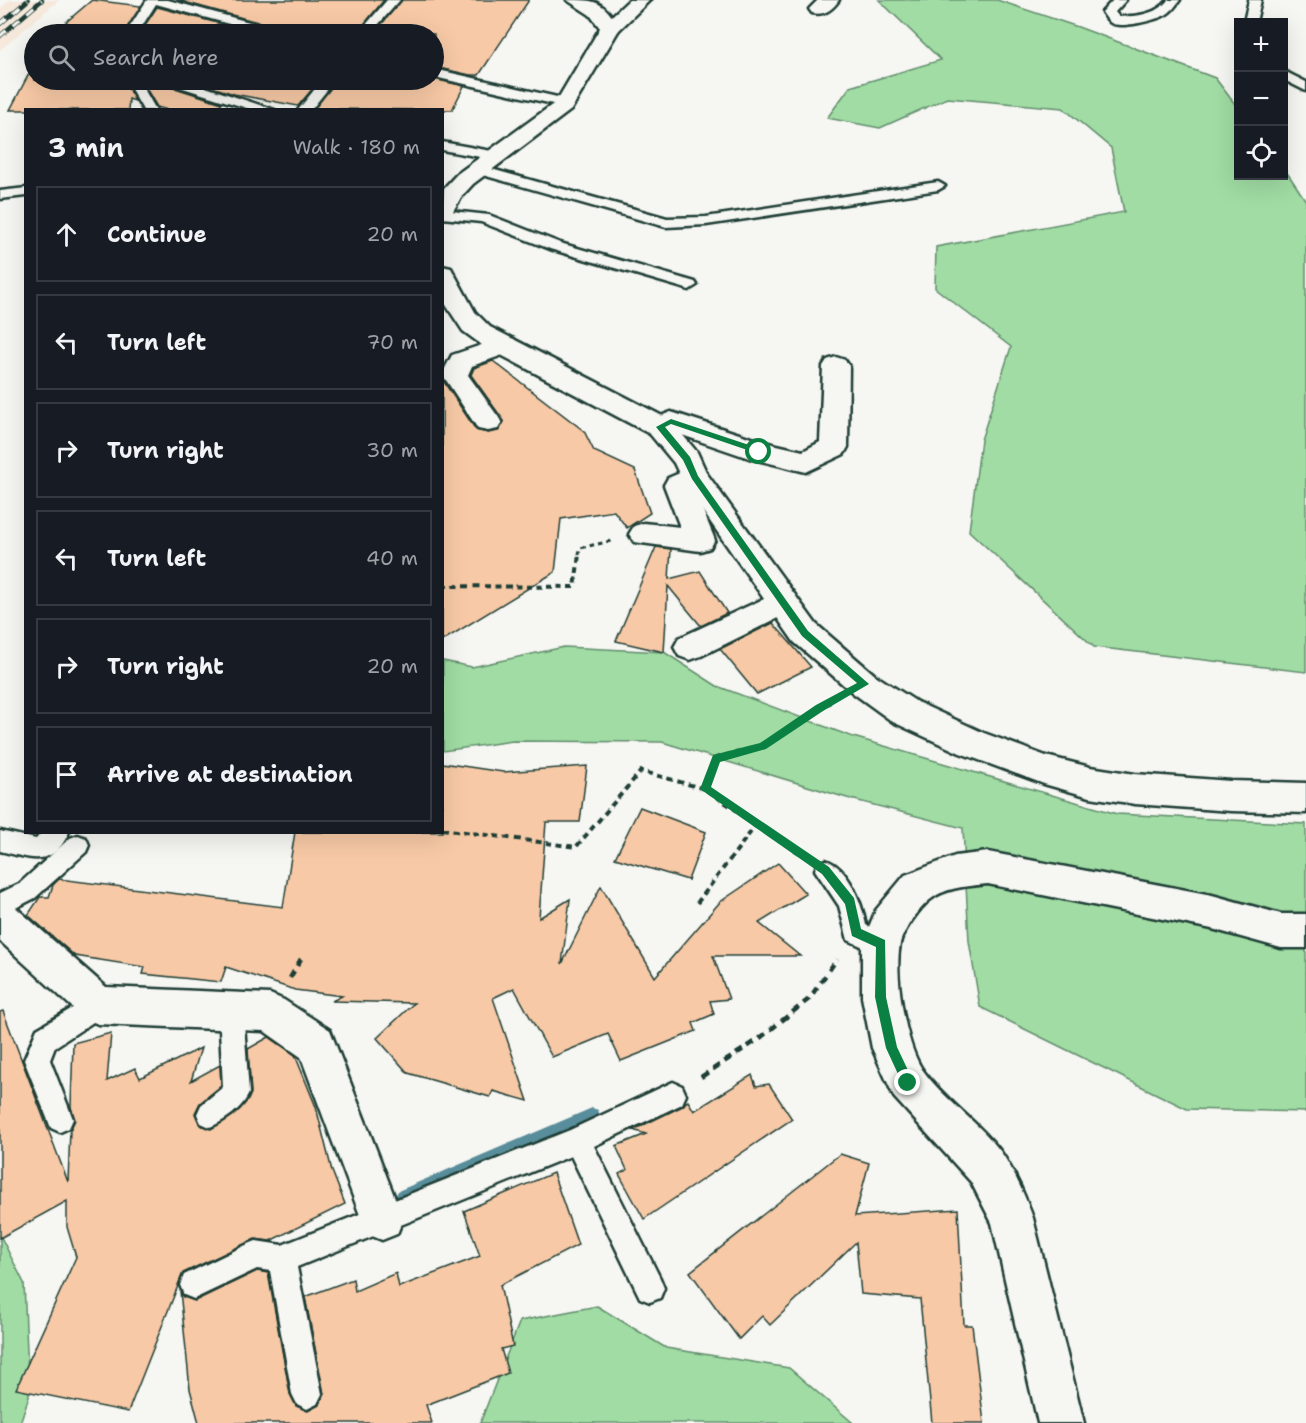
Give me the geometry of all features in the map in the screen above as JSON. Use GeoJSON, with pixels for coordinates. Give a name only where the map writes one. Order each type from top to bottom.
{"type":"FeatureCollection","features":[{"type":"Feature","properties":{"kind":"street"},"geometry":{"type":"LineString","coordinates":[[577,0],[590,4],[601,13],[610,28]]}},
{"type":"Feature","properties":{"kind":"street"},"geometry":{"type":"LineString","coordinates":[[444,209],[452,193],[477,169],[566,103],[610,28],[640,0]]}},
{"type":"Feature","properties":{"kind":"street"},"geometry":{"type":"LineString","coordinates":[[444,277],[465,320],[488,340],[505,345],[660,427],[687,459],[694,477],[805,633],[864,684],[905,712],[972,743],[1044,770],[1090,782],[1135,789],[1231,796],[1306,798]]}},
{"type":"Feature","properties":{"kind":"street"},"geometry":{"type":"LineString","coordinates":[[488,422],[455,376],[460,361],[505,345]]}},
{"type":"Feature","properties":{"kind":"street"},"geometry":{"type":"LineString","coordinates":[[660,427],[671,421],[759,452],[806,462],[834,447],[836,366]]}},
{"type":"Feature","properties":{"kind":"street"},"geometry":{"type":"LineString","coordinates":[[644,534],[700,540],[678,485],[694,477]]}},
{"type":"Feature","properties":{"kind":"street"},"geometry":{"type":"LineString","coordinates":[[690,647],[783,602]]}},
{"type":"Feature","properties":{"kind":"street"},"geometry":{"type":"LineString","coordinates":[[1061,1423],[1012,1218],[986,1167],[908,1083],[892,1048],[869,938],[889,922],[918,887],[955,872],[988,868],[1212,912],[1281,930],[1306,931]]}},
{"type":"Feature","properties":{"kind":"street"},"geometry":{"type":"LineString","coordinates":[[0,917],[98,1005],[270,1013],[316,1044],[381,1219]]}},
{"type":"Feature","properties":{"kind":"lane"},"geometry":{"type":"LineString","coordinates":[[138,24],[154,0],[242,24]]}},
{"type":"Feature","properties":{"kind":"lane"},"geometry":{"type":"LineString","coordinates":[[373,24],[394,0]]}},
{"type":"Feature","properties":{"kind":"lane"},"geometry":{"type":"LineString","coordinates":[[1120,0],[1108,12],[1116,21],[1142,20],[1170,7],[1174,0]]}},
{"type":"Feature","properties":{"kind":"lane"},"geometry":{"type":"LineString","coordinates":[[1251,18],[1255,0]]}},
{"type":"Feature","properties":{"kind":"lane"},"geometry":{"type":"LineString","coordinates":[[444,75],[566,103]]}},
{"type":"Feature","properties":{"kind":"lane"},"geometry":{"type":"LineString","coordinates":[[1288,77],[1306,87]]}},
{"type":"Feature","properties":{"kind":"lane"},"geometry":{"type":"LineString","coordinates":[[139,90],[149,108]]}},
{"type":"Feature","properties":{"kind":"lane"},"geometry":{"type":"LineString","coordinates":[[198,90],[237,105],[256,108]]}},
{"type":"Feature","properties":{"kind":"lane"},"geometry":{"type":"LineString","coordinates":[[306,108],[320,90]]}},
{"type":"Feature","properties":{"kind":"lane"},"geometry":{"type":"LineString","coordinates":[[444,146],[497,156]]}},
{"type":"Feature","properties":{"kind":"lane"},"geometry":{"type":"LineString","coordinates":[[477,169],[666,224],[938,186]]}},
{"type":"Feature","properties":{"kind":"lane"},"geometry":{"type":"LineString","coordinates":[[0,195],[24,192]]}},
{"type":"Feature","properties":{"kind":"lane"},"geometry":{"type":"LineString","coordinates":[[444,213],[484,218],[555,246],[688,285]]}},
{"type":"Feature","properties":{"kind":"lane"},"geometry":{"type":"LineString","coordinates":[[0,841],[40,850],[56,834]]}},
{"type":"Feature","properties":{"kind":"lane"},"geometry":{"type":"LineString","coordinates":[[0,905],[27,891],[78,845]]}},
{"type":"Feature","properties":{"kind":"lane"},"geometry":{"type":"LineString","coordinates":[[826,870],[850,902],[869,938]]}},
{"type":"Feature","properties":{"kind":"lane"},"geometry":{"type":"LineString","coordinates":[[60,1119],[37,1060],[46,1038],[98,1005]]}},
{"type":"Feature","properties":{"kind":"lane"},"geometry":{"type":"LineString","coordinates":[[210,1114],[236,1093],[231,1010]]}},
{"type":"Feature","properties":{"kind":"lane"},"geometry":{"type":"LineString","coordinates":[[194,1285],[256,1255],[282,1259],[578,1140],[673,1095]]}},
{"type":"Feature","properties":{"kind":"lane"},"geometry":{"type":"LineString","coordinates":[[578,1140],[650,1288]]}},
{"type":"Feature","properties":{"kind":"lane"},"geometry":{"type":"LineString","coordinates":[[282,1259],[307,1394]]}},
{"type":"Feature","properties":{"kind":"path"},"geometry":{"type":"LineString","coordinates":[[444,586],[575,587],[580,548],[644,534]]}},
{"type":"Feature","properties":{"kind":"path"},"geometry":{"type":"LineString","coordinates":[[705,789],[716,758],[763,746],[819,708],[864,684]]}},
{"type":"Feature","properties":{"kind":"path"},"geometry":{"type":"LineString","coordinates":[[444,829],[576,847],[641,771],[705,789],[826,870]]}},
{"type":"Feature","properties":{"kind":"path"},"geometry":{"type":"LineString","coordinates":[[697,903],[756,825]]}},
{"type":"Feature","properties":{"kind":"path"},"geometry":{"type":"LineString","coordinates":[[673,1095],[759,1039],[809,999],[869,938]]}},
{"type":"Feature","properties":{"kind":"shaded area"},"geometry":{"type":"Polygon","coordinates":[[[10,0],[59,0],[31,24],[24,24],[24,30],[0,50],[0,9],[10,0]]]}},
{"type":"Feature","properties":{"kind":"green space"},"geometry":{"type":"Polygon","coordinates":[[[879,0],[997,0],[1078,27],[1215,78],[1234,103],[1234,180],[1288,180],[1288,174],[1306,201],[1306,672],[1094,647],[969,531],[981,440],[1011,347],[935,288],[936,247],[1124,212],[1111,148],[1063,108],[947,98],[880,128],[827,118],[850,87],[941,60],[879,0]]]}},
{"type":"Feature","properties":{"kind":"green space"},"geometry":{"type":"Polygon","coordinates":[[[564,647],[664,652],[717,686],[850,736],[1117,814],[1306,824],[1306,1112],[1187,1109],[980,1007],[969,941],[963,828],[847,798],[662,742],[513,741],[444,751],[444,661],[472,667],[564,647]]]}},
{"type":"Feature","properties":{"kind":"green space"},"geometry":{"type":"Polygon","coordinates":[[[0,1235],[24,1283],[29,1396],[20,1423],[0,1423],[0,1235]]]}},
{"type":"Feature","properties":{"kind":"green space"},"geometry":{"type":"Polygon","coordinates":[[[597,1306],[666,1348],[789,1368],[853,1423],[480,1423],[520,1321],[597,1306]]]}},
{"type":"Feature","properties":{"kind":"building"},"geometry":{"type":"Polygon","coordinates":[[[92,0],[141,6],[129,24],[64,24],[92,0]]]}},
{"type":"Feature","properties":{"kind":"building"},"geometry":{"type":"Polygon","coordinates":[[[177,0],[384,0],[364,24],[265,24],[177,0]]]}},
{"type":"Feature","properties":{"kind":"building"},"geometry":{"type":"Polygon","coordinates":[[[402,0],[529,0],[479,75],[444,69],[444,24],[382,24],[402,0]]]}},
{"type":"Feature","properties":{"kind":"building"},"geometry":{"type":"Polygon","coordinates":[[[157,7],[221,24],[146,24],[157,7]]]}},
{"type":"Feature","properties":{"kind":"building"},"geometry":{"type":"Polygon","coordinates":[[[444,81],[464,86],[452,110],[444,110],[444,108],[315,108],[329,90],[444,90],[444,81]]]}},
{"type":"Feature","properties":{"kind":"building"},"geometry":{"type":"Polygon","coordinates":[[[24,83],[24,90],[129,90],[135,101],[129,99],[128,108],[10,110],[24,83]]]}},
{"type":"Feature","properties":{"kind":"building"},"geometry":{"type":"Polygon","coordinates":[[[147,90],[182,90],[222,103],[216,108],[157,107],[147,90]]]}},
{"type":"Feature","properties":{"kind":"building"},"geometry":{"type":"Polygon","coordinates":[[[221,90],[312,90],[298,106],[221,90]]]}},
{"type":"Feature","properties":{"kind":"building"},"geometry":{"type":"Polygon","coordinates":[[[493,361],[584,431],[594,451],[635,470],[650,513],[627,528],[614,511],[561,519],[555,572],[444,640],[444,382],[476,430],[488,433],[498,431],[504,421],[471,375],[474,368],[493,361]]]}},
{"type":"Feature","properties":{"kind":"building"},"geometry":{"type":"Polygon","coordinates":[[[656,547],[671,549],[669,579],[700,571],[727,613],[701,626],[668,586],[664,652],[616,641],[656,547]]]}},
{"type":"Feature","properties":{"kind":"building"},"geometry":{"type":"Polygon","coordinates":[[[773,623],[811,667],[757,694],[720,649],[773,623]]]}},
{"type":"Feature","properties":{"kind":"building"},"geometry":{"type":"Polygon","coordinates":[[[444,763],[503,772],[587,766],[580,822],[546,822],[539,918],[570,899],[562,964],[601,886],[655,977],[720,902],[778,863],[806,894],[759,923],[800,956],[713,956],[729,999],[710,1001],[714,1014],[693,1023],[696,1031],[621,1061],[608,1034],[552,1057],[514,988],[493,998],[528,1101],[493,1091],[490,1097],[408,1073],[377,1038],[414,1003],[332,1001],[342,996],[295,990],[226,967],[221,982],[143,974],[145,967],[75,956],[28,915],[40,897],[49,897],[53,885],[59,879],[283,907],[295,834],[444,834],[444,763]]]}},
{"type":"Feature","properties":{"kind":"building"},"geometry":{"type":"Polygon","coordinates":[[[640,807],[706,832],[688,880],[615,858],[640,807]]]}},
{"type":"Feature","properties":{"kind":"building"},"geometry":{"type":"Polygon","coordinates":[[[3,1011],[68,1182],[70,1130],[75,1120],[71,1107],[73,1043],[111,1033],[107,1081],[135,1068],[140,1078],[201,1048],[191,1081],[220,1065],[221,1086],[200,1103],[195,1113],[200,1125],[211,1129],[234,1115],[248,1100],[251,1093],[248,1049],[269,1037],[295,1055],[316,1107],[332,1171],[345,1204],[270,1241],[255,1239],[183,1273],[128,1412],[16,1389],[76,1257],[67,1227],[67,1201],[0,1238],[0,1012],[3,1011]]]}},
{"type":"Feature","properties":{"kind":"building"},"geometry":{"type":"Polygon","coordinates":[[[752,1075],[756,1086],[769,1084],[792,1119],[644,1219],[619,1174],[627,1170],[616,1146],[646,1134],[633,1130],[683,1106],[686,1102],[688,1101],[694,1111],[752,1075]]]}},
{"type":"Feature","properties":{"kind":"building"},"geometry":{"type":"Polygon","coordinates":[[[840,1154],[869,1163],[855,1216],[958,1209],[964,1325],[972,1325],[984,1423],[932,1423],[920,1299],[861,1294],[856,1242],[770,1325],[762,1316],[739,1339],[690,1272],[840,1154]]]}},
{"type":"Feature","properties":{"kind":"building"},"geometry":{"type":"Polygon","coordinates":[[[553,1173],[578,1245],[500,1285],[513,1346],[501,1349],[508,1373],[426,1405],[432,1423],[199,1423],[190,1389],[180,1291],[183,1297],[195,1301],[257,1271],[268,1273],[290,1394],[296,1406],[308,1411],[319,1405],[324,1394],[305,1297],[353,1279],[355,1291],[396,1273],[399,1287],[480,1256],[464,1211],[553,1173]]]}},
{"type":"Feature","properties":{"kind":"waterway"},"geometry":{"type":"LineString","coordinates":[[404,1197],[592,1116]]}},
{"type":"Feature","properties":{"kind":"railway"},"geometry":{"type":"LineString","coordinates":[[0,24],[28,0]]}},
{"type":"Feature","properties":{"kind":"railway"},"geometry":{"type":"LineString","coordinates":[[0,36],[42,0]]}},
{"type":"Feature","properties":{"kind":"route"},"geometry":{"type":"LineString","coordinates":[[759,452],[671,421],[660,427],[687,459],[694,477],[805,633],[864,684],[819,708],[763,746],[716,758],[705,789],[826,870],[850,902],[856,932],[881,944],[881,997],[892,1048],[908,1083]]}}]}
